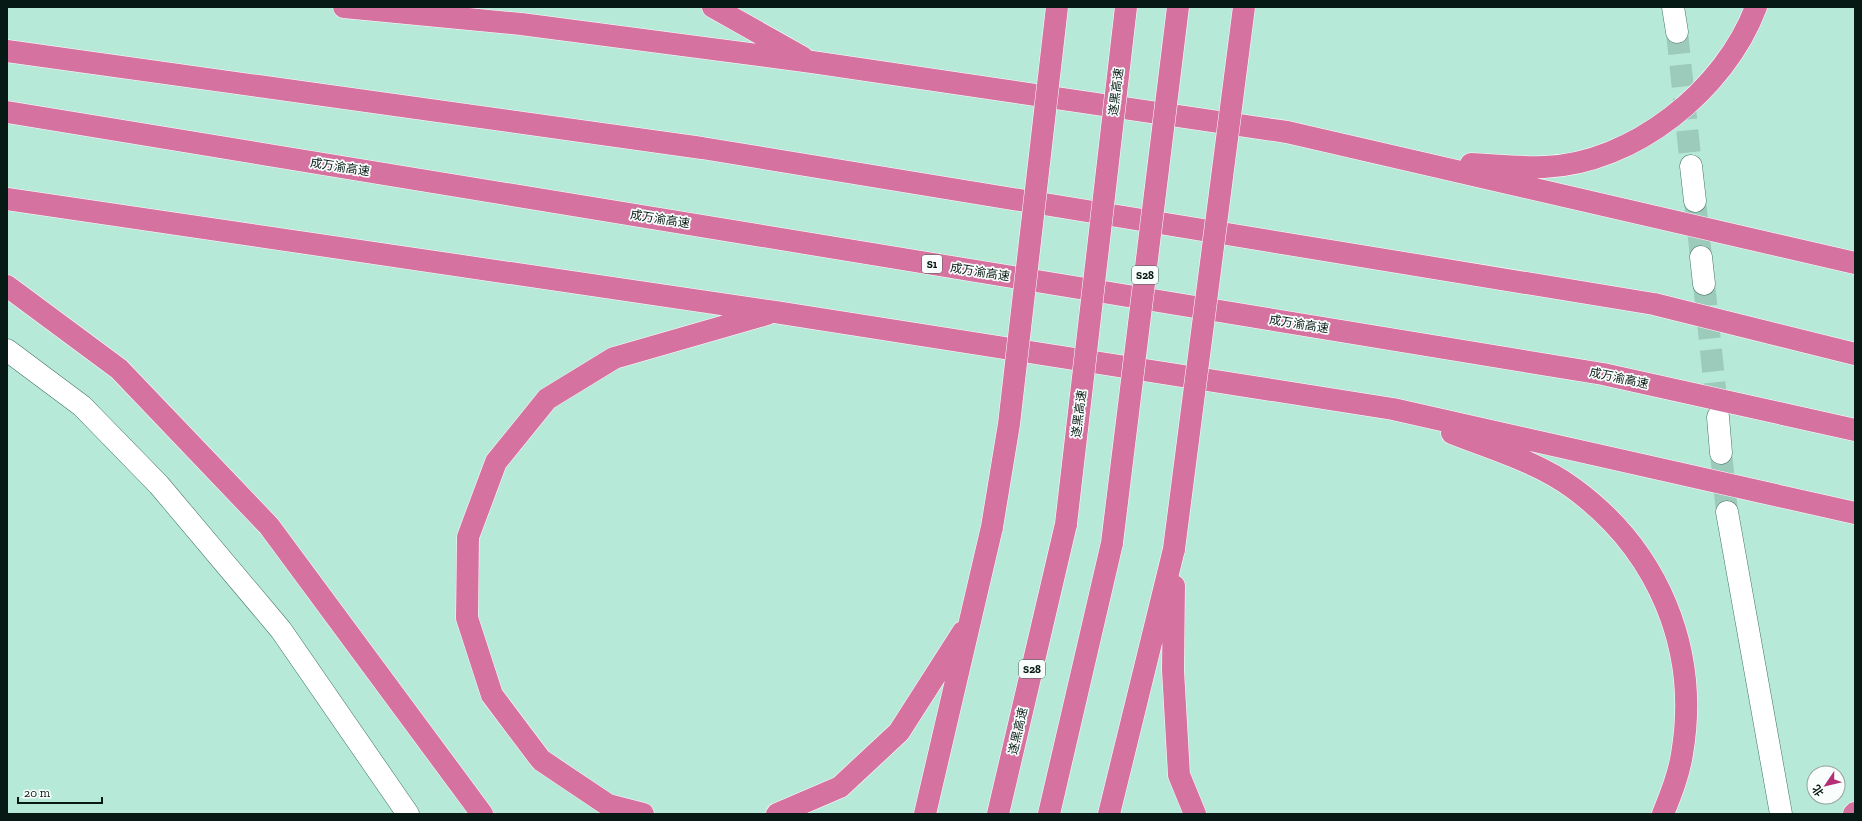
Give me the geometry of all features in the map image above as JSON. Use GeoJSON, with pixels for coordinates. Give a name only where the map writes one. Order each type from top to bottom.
{"type":"FeatureCollection","features":[{"type":"Feature","properties":{"kind":"highway"},"geometry":{"type":"LineString","coordinates":[[344,7],[521,24],[812,62],[1287,132],[1855,264]]}},
{"type":"Feature","properties":{"kind":"highway"},"geometry":{"type":"LineString","coordinates":[[713,7],[812,62]]}},
{"type":"Feature","properties":{"kind":"highway"},"geometry":{"type":"LineString","coordinates":[[925,814],[972,618],[992,527],[1009,424],[1057,7]]}},
{"type":"Feature","properties":{"kind":"highway","name":"遂黑高速"},"geometry":{"type":"LineString","coordinates":[[998,814],[1066,524],[1126,7]]}},
{"type":"Feature","properties":{"kind":"highway","name":"S28"},"geometry":{"type":"LineString","coordinates":[[1049,814],[1112,543],[1178,7]]}},
{"type":"Feature","properties":{"kind":"highway"},"geometry":{"type":"LineString","coordinates":[[1109,814],[1174,549],[1244,7]]}},
{"type":"Feature","properties":{"kind":"highway"},"geometry":{"type":"LineString","coordinates":[[1420,162],[1544,167],[1581,160],[1602,154],[1629,143],[1655,129],[1679,112],[1703,90],[1727,60],[1741,38],[1756,7]]}},
{"type":"Feature","properties":{"kind":"highway"},"geometry":{"type":"LineString","coordinates":[[7,51],[710,149],[1654,304],[1855,354]]}},
{"type":"Feature","properties":{"kind":"highway","name":"成万渝高速"},"geometry":{"type":"LineString","coordinates":[[7,112],[1603,374],[1855,430]]}},
{"type":"Feature","properties":{"kind":"highway"},"geometry":{"type":"LineString","coordinates":[[7,199],[775,312],[1393,409],[1855,513]]}},
{"type":"Feature","properties":{"kind":"highway"},"geometry":{"type":"LineString","coordinates":[[7,286],[119,369],[268,526],[482,814]]}},
{"type":"Feature","properties":{"kind":"highway"},"geometry":{"type":"LineString","coordinates":[[643,814],[608,805],[541,760],[492,695],[467,618],[468,538],[496,462],[547,399],[614,358],[775,312]]}},
{"type":"Feature","properties":{"kind":"highway"},"geometry":{"type":"LineString","coordinates":[[1393,409],[1543,470],[1566,484],[1599,509],[1623,533],[1643,560],[1660,590],[1673,621],[1682,654],[1686,687],[1686,721],[1682,755],[1674,787],[1663,814]]}},
{"type":"Feature","properties":{"kind":"highway"},"geometry":{"type":"LineString","coordinates":[[1174,549],[1173,670],[1175,719],[1180,775],[1195,814]]}},
{"type":"Feature","properties":{"kind":"highway"},"geometry":{"type":"LineString","coordinates":[[777,814],[840,787],[899,732],[972,618]]}},
{"type":"Feature","properties":{"kind":"street"},"geometry":{"type":"LineString","coordinates":[[1673,7],[1677,32]]}},
{"type":"Feature","properties":{"kind":"street"},"geometry":{"type":"LineString","coordinates":[[1691,166],[1695,201]]}},
{"type":"Feature","properties":{"kind":"street"},"geometry":{"type":"LineString","coordinates":[[1701,257],[1704,284]]}},
{"type":"Feature","properties":{"kind":"street"},"geometry":{"type":"LineString","coordinates":[[7,350],[82,406],[158,485],[281,630],[408,814]]}},
{"type":"Feature","properties":{"kind":"street"},"geometry":{"type":"LineString","coordinates":[[1718,417],[1721,452]]}},
{"type":"Feature","properties":{"kind":"street"},"geometry":{"type":"LineString","coordinates":[[1727,512],[1781,814]]}},
{"type":"Feature","properties":{"kind":"tunnel"},"geometry":{"type":"LineString","coordinates":[[1677,32],[1691,166]]}},
{"type":"Feature","properties":{"kind":"tunnel"},"geometry":{"type":"LineString","coordinates":[[1695,201],[1701,257]]}},
{"type":"Feature","properties":{"kind":"tunnel"},"geometry":{"type":"LineString","coordinates":[[1704,284],[1718,417]]}},
{"type":"Feature","properties":{"kind":"tunnel"},"geometry":{"type":"LineString","coordinates":[[1721,453],[1727,512]]}}]}
